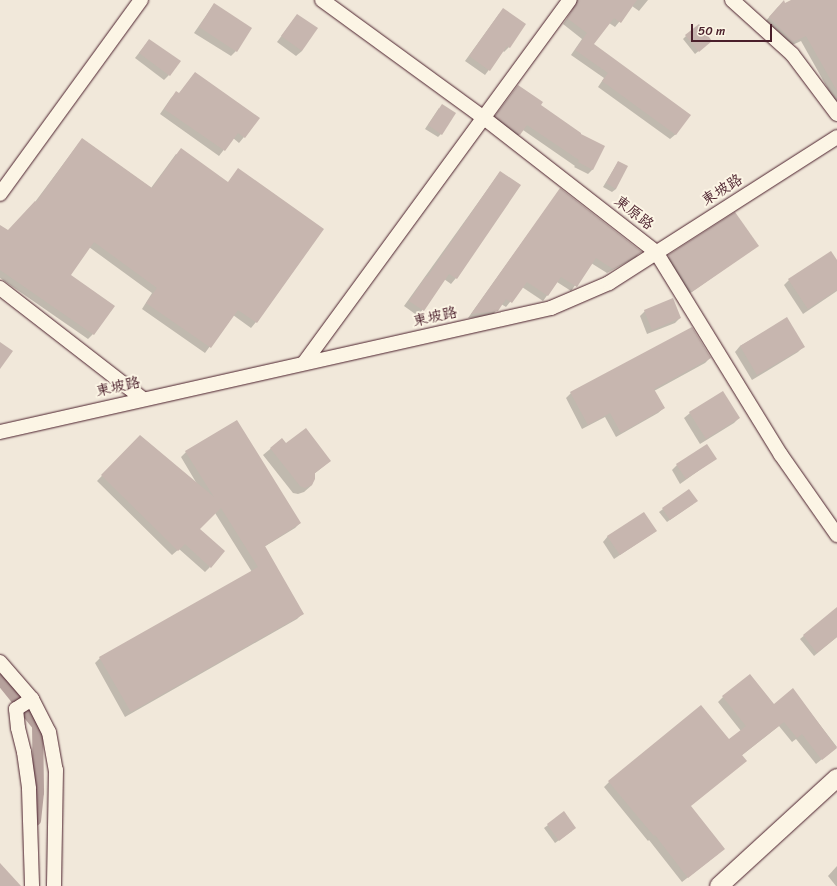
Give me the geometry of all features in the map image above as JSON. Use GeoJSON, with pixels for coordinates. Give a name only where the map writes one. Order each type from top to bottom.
{"type":"FeatureCollection","features":[{"type":"Feature","properties":{"kind":"main road"},"geometry":{"type":"LineString","coordinates":[[719,886],[837,778]]}},
{"type":"Feature","properties":{"kind":"street"},"geometry":{"type":"LineString","coordinates":[[0,194],[141,0]]}},
{"type":"Feature","properties":{"kind":"street","name":"東原路"},"geometry":{"type":"LineString","coordinates":[[322,0],[484,118],[656,252],[781,455],[837,535]]}},
{"type":"Feature","properties":{"kind":"street"},"geometry":{"type":"LineString","coordinates":[[304,363],[570,0]]}},
{"type":"Feature","properties":{"kind":"street"},"geometry":{"type":"LineString","coordinates":[[732,0],[792,54],[837,114]]}},
{"type":"Feature","properties":{"kind":"street","name":"東坡路"},"geometry":{"type":"LineString","coordinates":[[0,432],[551,308],[609,283],[837,137]]}},
{"type":"Feature","properties":{"kind":"street"},"geometry":{"type":"LineString","coordinates":[[0,288],[143,399]]}},
{"type":"Feature","properties":{"kind":"street"},"geometry":{"type":"LineString","coordinates":[[0,662],[32,699],[49,732],[56,770],[54,886]]}},
{"type":"Feature","properties":{"kind":"street"},"geometry":{"type":"LineString","coordinates":[[32,699],[16,709],[29,789],[32,886]]}},
{"type":"Feature","properties":{"kind":"building"},"geometry":{"type":"Polygon","coordinates":[[[578,0],[637,0],[621,23],[614,18],[594,44],[691,115],[676,135],[602,81],[608,73],[575,50],[587,33],[567,18],[578,0]]]}},
{"type":"Feature","properties":{"kind":"building"},"geometry":{"type":"Polygon","coordinates":[[[784,0],[785,3],[791,0],[837,0],[837,91],[806,36],[793,42],[769,17],[784,0]]]}},
{"type":"Feature","properties":{"kind":"building"},"geometry":{"type":"Polygon","coordinates":[[[214,3],[252,28],[237,52],[199,27],[214,3]]]}},
{"type":"Feature","properties":{"kind":"building"},"geometry":{"type":"Polygon","coordinates":[[[503,8],[526,24],[510,48],[507,46],[490,71],[469,56],[503,8]]]}},
{"type":"Feature","properties":{"kind":"building"},"geometry":{"type":"Polygon","coordinates":[[[297,14],[318,28],[302,51],[281,36],[297,14]]]}},
{"type":"Feature","properties":{"kind":"building"},"geometry":{"type":"Polygon","coordinates":[[[699,24],[712,41],[699,52],[685,35],[699,24]]]}},
{"type":"Feature","properties":{"kind":"building"},"geometry":{"type":"Polygon","coordinates":[[[149,39],[181,61],[170,76],[139,53],[149,39]]]}},
{"type":"Feature","properties":{"kind":"building"},"geometry":{"type":"Polygon","coordinates":[[[195,72],[260,118],[245,138],[238,133],[225,151],[164,109],[176,91],[179,93],[195,72]]]}},
{"type":"Feature","properties":{"kind":"building"},"geometry":{"type":"Polygon","coordinates":[[[518,85],[543,102],[541,105],[581,134],[605,146],[593,170],[578,162],[579,160],[527,125],[520,135],[495,116],[518,85]]]}},
{"type":"Feature","properties":{"kind":"building"},"geometry":{"type":"Polygon","coordinates":[[[442,104],[456,113],[442,135],[428,125],[442,104]]]}},
{"type":"Feature","properties":{"kind":"building"},"geometry":{"type":"Polygon","coordinates":[[[82,138],[152,188],[181,148],[228,182],[238,168],[324,229],[257,323],[238,310],[211,348],[146,303],[157,288],[94,242],[71,275],[115,306],[94,335],[0,270],[0,225],[8,230],[35,201],[36,202],[82,138]]]}},
{"type":"Feature","properties":{"kind":"building"},"geometry":{"type":"Polygon","coordinates":[[[618,161],[628,166],[616,189],[606,183],[618,161]]]}},
{"type":"Feature","properties":{"kind":"building"},"geometry":{"type":"Polygon","coordinates":[[[500,171],[521,185],[457,279],[449,274],[424,311],[409,301],[500,171]]]}},
{"type":"Feature","properties":{"kind":"building"},"geometry":{"type":"Polygon","coordinates":[[[560,188],[642,252],[613,269],[596,258],[577,287],[561,277],[548,296],[527,282],[512,303],[506,299],[498,311],[471,314],[560,188]]]}},
{"type":"Feature","properties":{"kind":"building"},"geometry":{"type":"Polygon","coordinates":[[[735,212],[759,246],[692,292],[668,255],[735,212]]]}},
{"type":"Feature","properties":{"kind":"building"},"geometry":{"type":"Polygon","coordinates":[[[831,251],[837,260],[837,290],[808,309],[788,279],[831,251]]]}},
{"type":"Feature","properties":{"kind":"building"},"geometry":{"type":"Polygon","coordinates":[[[673,298],[681,318],[652,330],[644,310],[673,298]]]}},
{"type":"Feature","properties":{"kind":"building"},"geometry":{"type":"Polygon","coordinates":[[[787,317],[805,347],[757,375],[740,346],[787,317]]]}},
{"type":"Feature","properties":{"kind":"building"},"geometry":{"type":"Polygon","coordinates":[[[692,327],[711,358],[654,389],[665,408],[621,433],[610,413],[588,425],[570,392],[692,327]]]}},
{"type":"Feature","properties":{"kind":"building"},"geometry":{"type":"Polygon","coordinates":[[[0,342],[13,351],[0,369],[0,342]]]}},
{"type":"Feature","properties":{"kind":"building"},"geometry":{"type":"Polygon","coordinates":[[[723,391],[740,418],[706,439],[689,412],[723,391]]]}},
{"type":"Feature","properties":{"kind":"building"},"geometry":{"type":"Polygon","coordinates":[[[237,420],[301,523],[265,546],[304,614],[131,712],[99,657],[258,567],[221,508],[200,529],[225,551],[211,568],[185,544],[178,551],[101,475],[140,435],[214,497],[185,451],[237,420]]]}},
{"type":"Feature","properties":{"kind":"building"},"geometry":{"type":"Polygon","coordinates":[[[306,428],[331,461],[315,473],[315,479],[312,485],[305,488],[300,486],[270,448],[282,438],[286,443],[306,428]]]}},
{"type":"Feature","properties":{"kind":"building"},"geometry":{"type":"Polygon","coordinates":[[[707,444],[717,459],[686,479],[676,464],[707,444]]]}},
{"type":"Feature","properties":{"kind":"building"},"geometry":{"type":"Polygon","coordinates":[[[689,489],[698,501],[670,520],[662,508],[689,489]]]}},
{"type":"Feature","properties":{"kind":"building"},"geometry":{"type":"Polygon","coordinates":[[[644,512],[657,531],[620,555],[607,536],[644,512]]]}},
{"type":"Feature","properties":{"kind":"building"},"geometry":{"type":"Polygon","coordinates":[[[837,607],[837,637],[817,653],[803,635],[837,607]]]}},
{"type":"Feature","properties":{"kind":"building"},"geometry":{"type":"Polygon","coordinates":[[[750,674],[774,704],[793,688],[837,748],[822,760],[802,734],[797,738],[784,722],[742,755],[747,761],[691,806],[725,849],[688,878],[655,835],[654,836],[608,781],[701,705],[729,739],[746,726],[722,696],[750,674]]]}},
{"type":"Feature","properties":{"kind":"building"},"geometry":{"type":"Polygon","coordinates":[[[564,811],[576,828],[559,841],[547,824],[564,811]]]}},
{"type":"Feature","properties":{"kind":"building"},"geometry":{"type":"Polygon","coordinates":[[[0,863],[21,886],[0,886],[0,863]]]}},
{"type":"Feature","properties":{"kind":"waterway"},"geometry":{"type":"LineString","coordinates":[[0,679],[37,725],[38,792],[35,820]]}}]}
